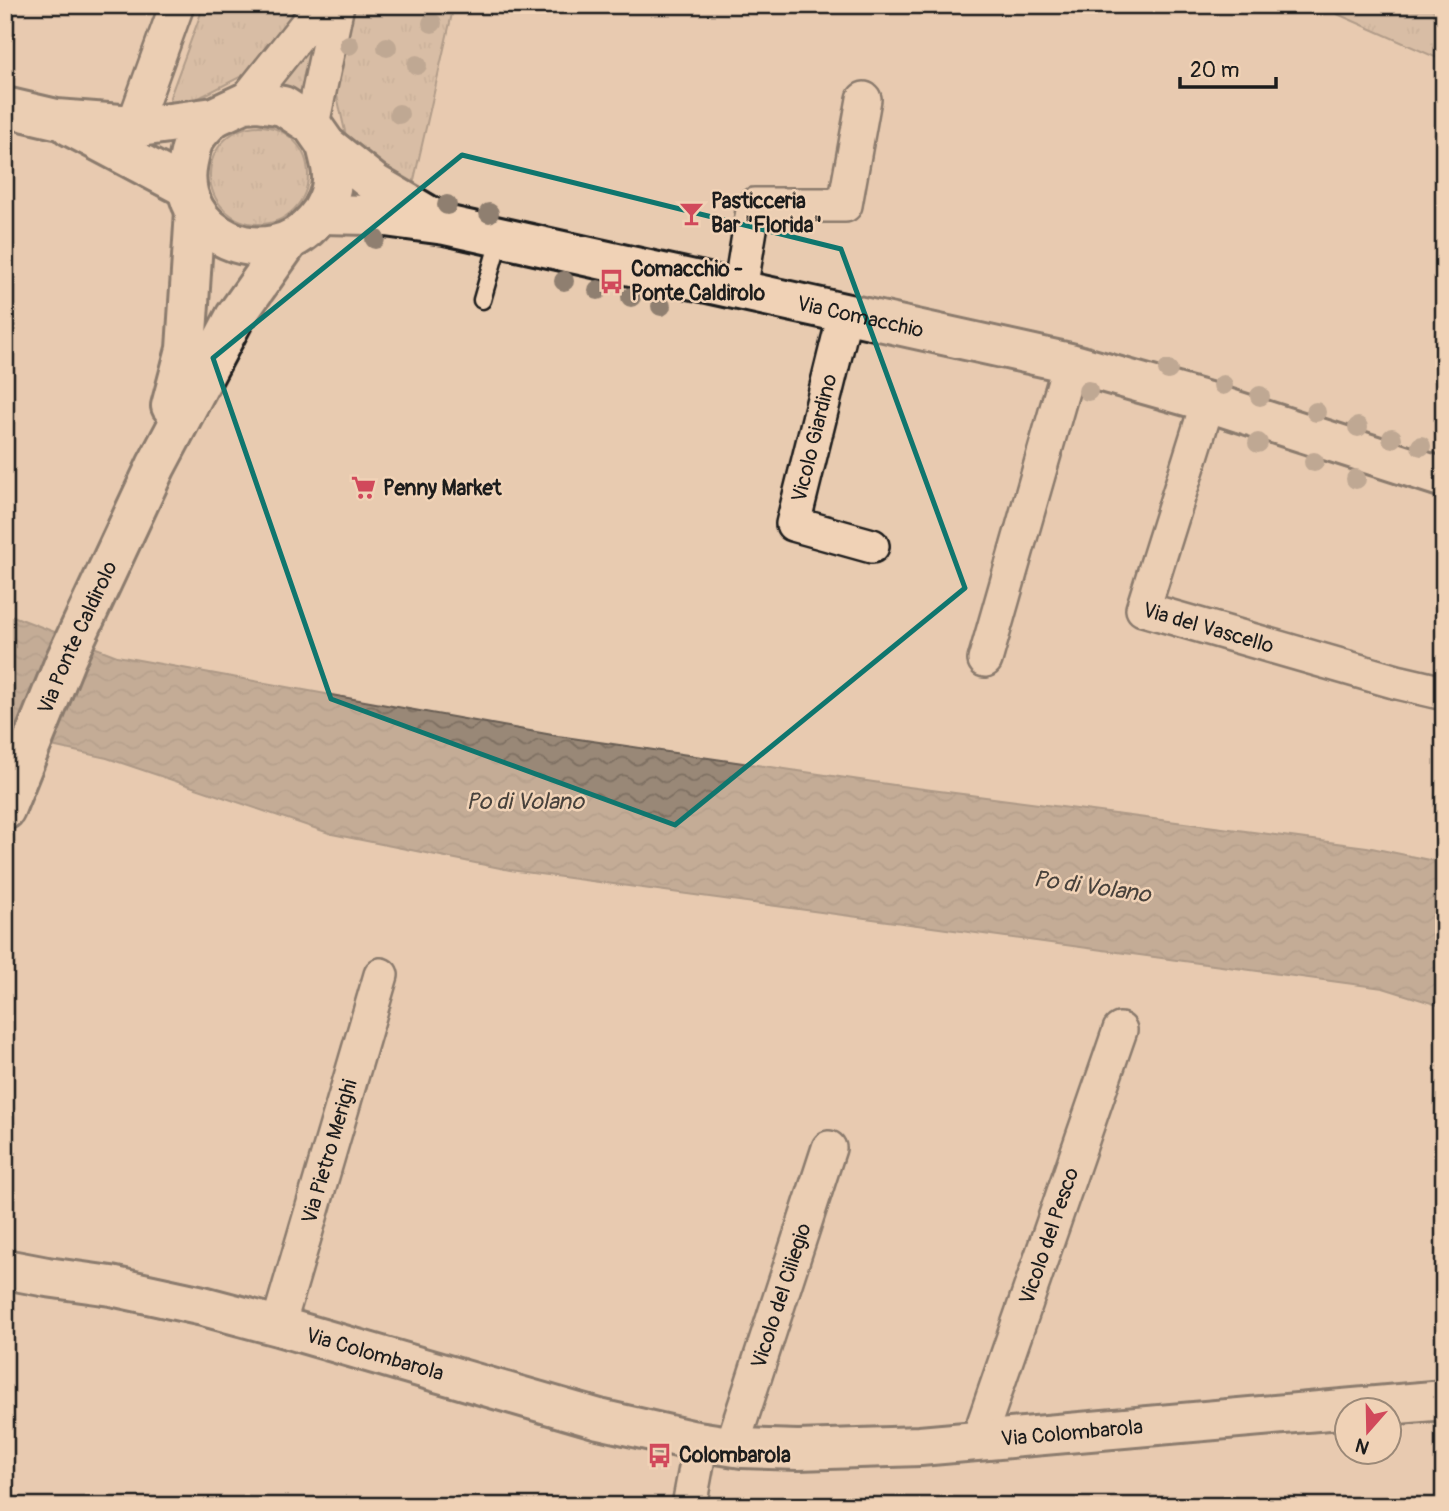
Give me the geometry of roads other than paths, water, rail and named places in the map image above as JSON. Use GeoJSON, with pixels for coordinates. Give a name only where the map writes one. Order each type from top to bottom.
{"type":"FeatureCollection","features":[{"type":"Feature","properties":{"kind":"main road","name":"Via Comacchio"},"geometry":{"type":"LineString","coordinates":[[5,107],[56,119],[147,126],[258,102],[283,106],[375,184],[445,225]]}},
{"type":"Feature","properties":{"kind":"main road"},"geometry":{"type":"LineString","coordinates":[[191,199],[186,173],[191,148],[197,135],[229,110]]}},
{"type":"Feature","properties":{"kind":"main road","name":"Via Comacchio"},"geometry":{"type":"LineString","coordinates":[[56,119],[191,199],[218,235],[241,246],[258,248],[288,242],[307,230],[321,214],[331,190],[332,177],[319,135]]}},
{"type":"Feature","properties":{"kind":"main road","name":"Via Ponte Caldirolo"},"geometry":{"type":"LineString","coordinates":[[156,466],[186,349],[191,199]]}},
{"type":"Feature","properties":{"kind":"main road","name":"Via Comacchio"},"geometry":{"type":"LineString","coordinates":[[321,214],[370,215],[445,225],[1070,363],[1208,402],[1444,478]]}},
{"type":"Feature","properties":{"kind":"main road","name":"Via Ponte Caldirolo"},"geometry":{"type":"LineString","coordinates":[[5,810],[65,661],[156,466],[235,317],[288,242]]}},
{"type":"Feature","properties":{"kind":"main road","name":"Via Colombarola"},"geometry":{"type":"LineString","coordinates":[[5,1269],[111,1286],[204,1306],[599,1419],[766,1450],[920,1446],[1444,1400]]}},
{"type":"Feature","properties":{"kind":"main road","name":"Via Colombarola"},"geometry":{"type":"LineString","coordinates":[[5,1280],[47,1277]]}},
{"type":"Feature","properties":{"kind":"street"},"geometry":{"type":"LineString","coordinates":[[134,124],[177,5]]}},
{"type":"Feature","properties":{"kind":"street"},"geometry":{"type":"LineString","coordinates":[[229,110],[322,5]]}},
{"type":"Feature","properties":{"kind":"street"},"geometry":{"type":"LineString","coordinates":[[319,135],[337,5]]}},
{"type":"Feature","properties":{"kind":"street"},"geometry":{"type":"LineString","coordinates":[[740,290],[754,205],[845,205],[864,99]]}},
{"type":"Feature","properties":{"kind":"street","name":"Vicolo Giardino"},"geometry":{"type":"LineString","coordinates":[[845,314],[793,524],[872,545]]}},
{"type":"Feature","properties":{"kind":"street"},"geometry":{"type":"LineString","coordinates":[[985,660],[1070,363]]}},
{"type":"Feature","properties":{"kind":"street","name":"Via del Vascello"},"geometry":{"type":"LineString","coordinates":[[1208,402],[1143,609],[1444,693]]}},
{"type":"Feature","properties":{"kind":"street","name":"Via Pietro Merighi"},"geometry":{"type":"LineString","coordinates":[[278,1326],[381,975]]}},
{"type":"Feature","properties":{"kind":"street","name":"Vicolo del Pesco"},"geometry":{"type":"LineString","coordinates":[[978,1441],[1120,1030]]}},
{"type":"Feature","properties":{"kind":"street","name":"Vicolo del Ciliegio"},"geometry":{"type":"LineString","coordinates":[[717,1443],[829,1148]]}},
{"type":"Feature","properties":{"kind":"street"},"geometry":{"type":"LineString","coordinates":[[690,1506],[717,1443]]}},
{"type":"Feature","properties":{"kind":"lane"},"geometry":{"type":"LineString","coordinates":[[482,300],[500,237]]}},
{"type":"Feature","properties":{"kind":"water","name":"Po di Volano"},"geometry":{"type":"Polygon","coordinates":[[[5,613],[117,656],[558,736],[901,786],[1367,847],[1444,863],[1444,1007],[1383,988],[510,870],[332,834],[107,758],[5,736],[5,613]]]}},
{"type":"Feature","properties":{"kind":"place","name":"Pasticceria Bar \"Florida\""},"geometry":{"type":"Point","coordinates":[691,213]}},
{"type":"Feature","properties":{"kind":"place","name":"Comacchio - Ponte Caldirolo"},"geometry":{"type":"Point","coordinates":[611,281]}},
{"type":"Feature","properties":{"kind":"place","name":"Penny Market"},"geometry":{"type":"Point","coordinates":[363,488]}},
{"type":"Feature","properties":{"kind":"place","name":"Colombarola"},"geometry":{"type":"Point","coordinates":[659,1455]}}]}
